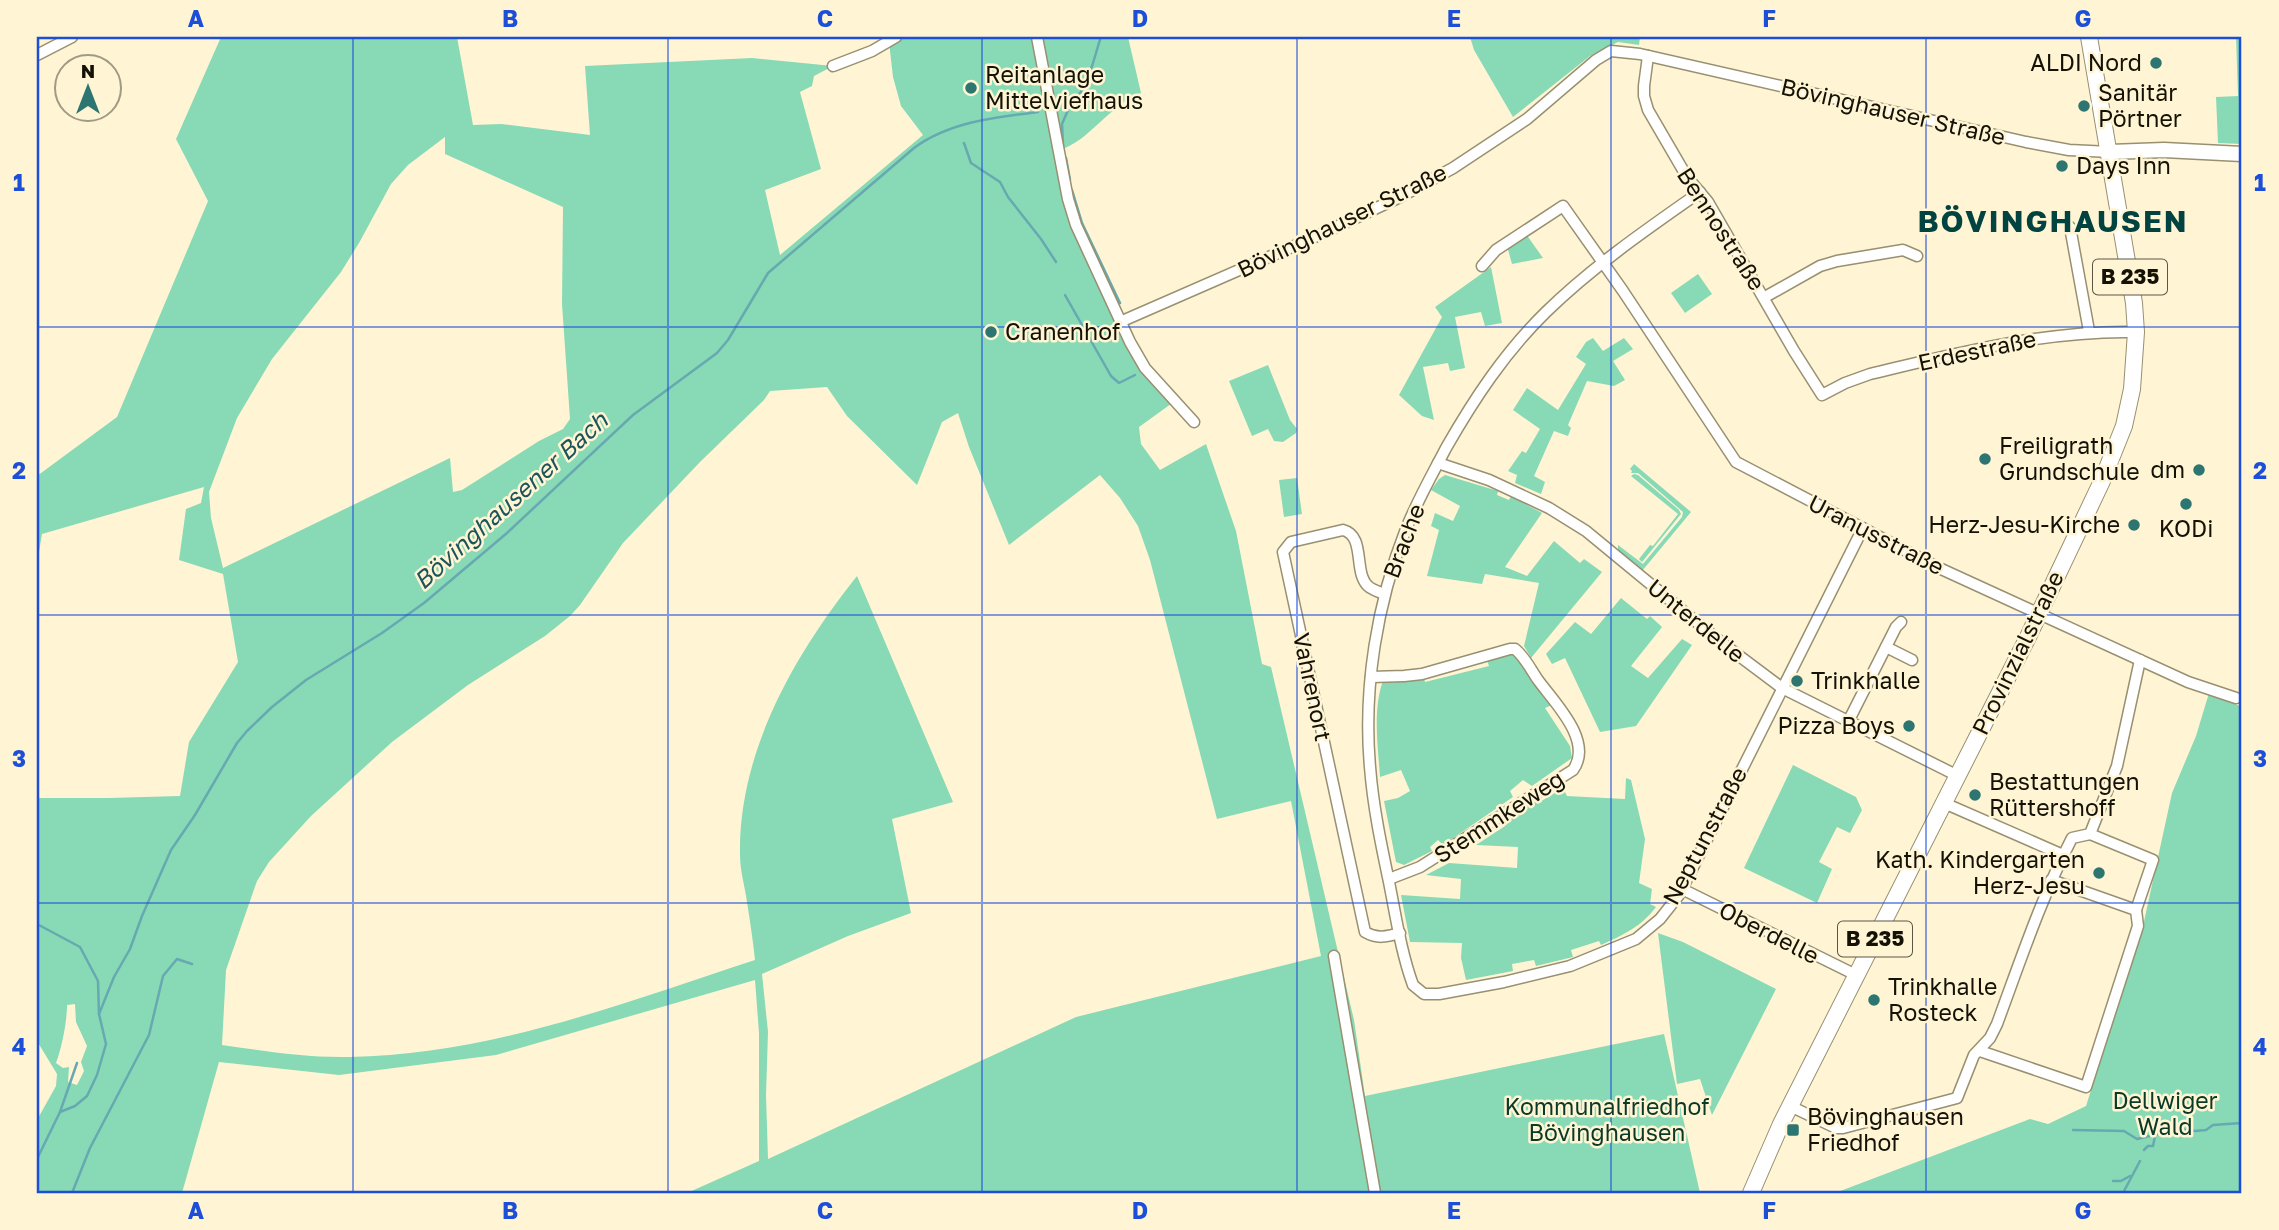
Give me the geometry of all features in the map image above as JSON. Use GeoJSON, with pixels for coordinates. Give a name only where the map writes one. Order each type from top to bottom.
{"type":"FeatureCollection","features":[{"type":"Feature","properties":{"kind":"main road","name":"Provinzialstraße"},"geometry":{"type":"LineString","coordinates":[[1751,1193],[1790,1106],[2038,615],[2118,442],[2132,389],[2136,331],[2110,152],[2089,37]]}},
{"type":"Feature","properties":{"kind":"main road","name":"Bövinghauser Straße"},"geometry":{"type":"LineString","coordinates":[[2110,152],[2164,150],[2242,154]]}},
{"type":"Feature","properties":{"kind":"street"},"geometry":{"type":"LineString","coordinates":[[37,55],[72,37]]}},
{"type":"Feature","properties":{"kind":"street"},"geometry":{"type":"LineString","coordinates":[[833,66],[872,51],[896,37]]}},
{"type":"Feature","properties":{"kind":"street"},"geometry":{"type":"LineString","coordinates":[[1037,37],[1068,199],[1076,225],[1145,368],[1194,422]]}},
{"type":"Feature","properties":{"kind":"street","name":"Bövinghauser Straße"},"geometry":{"type":"LineString","coordinates":[[1120,321],[1317,236],[1409,192],[1470,157],[1527,118],[1596,60],[1611,51],[1648,56],[2026,142],[2069,150],[2110,152]]}},
{"type":"Feature","properties":{"kind":"street","name":"Bennostraße"},"geometry":{"type":"LineString","coordinates":[[1648,56],[1644,86],[1648,110],[1687,177],[1700,192],[1765,297],[1822,395]]}},
{"type":"Feature","properties":{"kind":"street","name":"Brache"},"geometry":{"type":"LineString","coordinates":[[1424,994],[1413,985],[1400,933],[1376,819],[1370,765],[1371,677],[1384,594],[1405,531],[1464,417],[1507,354],[1546,312],[1604,264],[1700,192]]}},
{"type":"Feature","properties":{"kind":"street","name":"Uranusstraße"},"geometry":{"type":"LineString","coordinates":[[1482,266],[1496,250],[1563,206],[1736,462],[1939,568],[2038,615],[2188,682],[2236,698]]}},
{"type":"Feature","properties":{"kind":"street"},"geometry":{"type":"LineString","coordinates":[[2070,227],[2089,331]]}},
{"type":"Feature","properties":{"kind":"street"},"geometry":{"type":"LineString","coordinates":[[1765,297],[1820,266],[1837,261],[1903,250],[1917,256]]}},
{"type":"Feature","properties":{"kind":"street","name":"Erdestraße"},"geometry":{"type":"LineString","coordinates":[[1822,395],[1845,383],[1896,367],[2035,338],[2089,331],[2136,331]]}},
{"type":"Feature","properties":{"kind":"street","name":"Unterdelle"},"geometry":{"type":"LineString","coordinates":[[1438,463],[1489,480],[1528,497],[1586,531],[1721,643],[1782,688],[1958,776]]}},
{"type":"Feature","properties":{"kind":"street","name":"Neptunstraße"},"geometry":{"type":"LineString","coordinates":[[1424,994],[1439,994],[1504,982],[1570,966],[1636,939],[1660,919],[1682,889],[1863,528]]}},
{"type":"Feature","properties":{"kind":"street","name":"Vahrenort"},"geometry":{"type":"LineString","coordinates":[[1384,594],[1368,586],[1364,579],[1354,538],[1349,532],[1343,530],[1286,545],[1283,552],[1365,932],[1381,938],[1400,933]]}},
{"type":"Feature","properties":{"kind":"street"},"geometry":{"type":"LineString","coordinates":[[1849,720],[1901,622]]}},
{"type":"Feature","properties":{"kind":"street"},"geometry":{"type":"LineString","coordinates":[[1886,647],[1912,660]]}},
{"type":"Feature","properties":{"kind":"street","name":"Stemmkeweg"},"geometry":{"type":"LineString","coordinates":[[1371,677],[1422,674],[1516,649],[1573,729],[1579,751],[1579,762],[1573,770],[1420,867],[1389,879]]}},
{"type":"Feature","properties":{"kind":"street"},"geometry":{"type":"LineString","coordinates":[[2090,834],[2117,766],[2140,660]]}},
{"type":"Feature","properties":{"kind":"street"},"geometry":{"type":"LineString","coordinates":[[1944,803],[2063,855]]}},
{"type":"Feature","properties":{"kind":"street"},"geometry":{"type":"LineString","coordinates":[[1790,1106],[1836,1128],[1843,1128],[1952,1101],[1959,1095],[1974,1055],[1990,1038],[1997,1024],[2051,880],[2071,838],[2090,834],[2153,860],[2136,910],[2138,926],[2086,1087],[1980,1051]]}},
{"type":"Feature","properties":{"kind":"street"},"geometry":{"type":"LineString","coordinates":[[2051,880],[2136,910]]}},
{"type":"Feature","properties":{"kind":"street","name":"Oberdelle"},"geometry":{"type":"LineString","coordinates":[[1682,889],[1856,975]]}},
{"type":"Feature","properties":{"kind":"street"},"geometry":{"type":"LineString","coordinates":[[1334,956],[1375,1193]]}},
{"type":"Feature","properties":{"kind":"green space","name":"Kommunalfriedhof Bövinghausen"},"geometry":{"type":"Polygon","coordinates":[[[221,37],[457,37],[473,125],[501,124],[590,135],[585,66],[752,58],[833,66],[814,76],[812,86],[800,92],[821,169],[765,190],[780,255],[923,135],[901,106],[893,77],[889,42],[896,37],[1128,37],[1141,93],[1119,106],[1070,146],[1059,150],[1068,199],[1130,342],[1175,401],[1139,427],[1141,444],[1160,470],[1206,444],[1236,531],[1262,664],[1271,667],[1354,1020],[1365,1096],[1664,1034],[1700,1193],[687,1193],[759,1161],[759,1033],[755,980],[496,1055],[339,1075],[219,1062],[182,1193],[37,1193],[37,1120],[56,1086],[57,1074],[37,1041],[37,798],[180,796],[189,742],[238,662],[223,574],[179,560],[186,509],[201,503],[204,487],[42,534],[37,564],[37,476],[117,417],[208,201],[176,139],[221,37]],[[445,137],[408,165],[391,184],[341,272],[272,359],[237,418],[209,492],[211,518],[223,568],[450,458],[453,492],[462,490],[539,441],[563,429],[570,419],[562,304],[563,207],[445,154],[445,137]],[[827,387],[770,391],[623,543],[570,616],[545,636],[468,685],[392,742],[311,816],[269,862],[257,881],[226,970],[222,1045],[333,1057],[402,1054],[453,1047],[555,1024],[755,960],[740,855],[742,817],[749,779],[774,706],[792,671],[812,638],[857,576],[953,802],[892,819],[911,913],[848,936],[762,974],[768,1032],[768,1159],[1076,1017],[1321,956],[1291,801],[1217,819],[1150,560],[1138,526],[1120,498],[1100,475],[1009,545],[958,413],[942,422],[917,485],[847,416],[827,387]],[[75,1004],[67,1005],[64,1034],[56,1063],[63,1068],[69,1067],[68,1082],[77,1085],[84,1071],[81,1062],[87,1046],[76,1022],[75,1004]]]}},
{"type":"Feature","properties":{"kind":"green space"},"geometry":{"type":"Polygon","coordinates":[[[1470,37],[1640,37],[1639,45],[1618,42],[1590,56],[1513,117],[1474,50],[1470,37]]]}},
{"type":"Feature","properties":{"kind":"green space"},"geometry":{"type":"Polygon","coordinates":[[[2236,37],[2242,37],[2242,144],[2218,143],[2216,97],[2238,96],[2236,37]]]}},
{"type":"Feature","properties":{"kind":"green space"},"geometry":{"type":"Polygon","coordinates":[[[1526,234],[1543,258],[1512,264],[1507,246],[1526,234]]]}},
{"type":"Feature","properties":{"kind":"green space"},"geometry":{"type":"Polygon","coordinates":[[[1491,267],[1502,323],[1485,326],[1481,312],[1455,317],[1465,368],[1450,371],[1448,363],[1423,367],[1434,420],[1422,416],[1399,395],[1442,317],[1435,307],[1491,267]]]}},
{"type":"Feature","properties":{"kind":"green space"},"geometry":{"type":"Polygon","coordinates":[[[1698,274],[1712,294],[1685,313],[1671,293],[1698,274]]]}},
{"type":"Feature","properties":{"kind":"green space"},"geometry":{"type":"Polygon","coordinates":[[[1593,338],[1603,351],[1624,338],[1633,349],[1613,361],[1625,380],[1614,386],[1587,381],[1568,425],[1571,428],[1568,436],[1554,431],[1534,476],[1545,482],[1541,494],[1515,483],[1517,475],[1508,471],[1522,451],[1526,453],[1540,429],[1513,410],[1527,388],[1558,410],[1586,364],[1576,357],[1586,342],[1593,338]]]}},
{"type":"Feature","properties":{"kind":"green space"},"geometry":{"type":"Polygon","coordinates":[[[1268,365],[1290,420],[1297,429],[1296,433],[1283,442],[1274,441],[1268,429],[1252,436],[1229,381],[1268,365]]]}},
{"type":"Feature","properties":{"kind":"green space"},"geometry":{"type":"Polygon","coordinates":[[[1634,464],[1691,512],[1642,571],[1618,550],[1618,545],[1643,564],[1682,517],[1683,512],[1638,473],[1631,473],[1630,469],[1634,464]]]}},
{"type":"Feature","properties":{"kind":"green space"},"geometry":{"type":"Polygon","coordinates":[[[1634,474],[1681,514],[1642,562],[1639,559],[1678,514],[1631,476],[1634,474]]]}},
{"type":"Feature","properties":{"kind":"green space"},"geometry":{"type":"Polygon","coordinates":[[[1445,475],[1498,491],[1497,495],[1509,500],[1511,496],[1542,513],[1505,567],[1527,576],[1554,541],[1580,563],[1584,559],[1602,572],[1531,658],[1524,646],[1539,583],[1485,574],[1482,584],[1427,576],[1439,530],[1431,526],[1435,513],[1453,521],[1460,506],[1431,490],[1445,475]]]}},
{"type":"Feature","properties":{"kind":"green space"},"geometry":{"type":"Polygon","coordinates":[[[1297,478],[1302,514],[1284,517],[1279,480],[1297,478]]]}},
{"type":"Feature","properties":{"kind":"green space"},"geometry":{"type":"Polygon","coordinates":[[[1621,598],[1647,619],[1650,616],[1662,627],[1631,666],[1648,678],[1682,639],[1692,645],[1636,726],[1600,732],[1565,658],[1552,664],[1546,654],[1575,622],[1591,634],[1621,598]]]}},
{"type":"Feature","properties":{"kind":"green space"},"geometry":{"type":"Polygon","coordinates":[[[1507,653],[1517,656],[1552,705],[1545,708],[1570,746],[1572,758],[1532,786],[1523,780],[1510,791],[1513,797],[1443,845],[1438,840],[1430,847],[1432,851],[1404,865],[1396,862],[1384,801],[1398,798],[1410,791],[1401,770],[1380,777],[1377,714],[1384,678],[1424,677],[1425,682],[1489,666],[1487,660],[1507,653]]]}},
{"type":"Feature","properties":{"kind":"green space","name":"Dellwiger Wald"},"geometry":{"type":"Polygon","coordinates":[[[2209,693],[2242,707],[2242,1193],[1835,1193],[2030,1119],[2048,1124],[2086,1106],[2143,926],[2172,793],[2196,736],[2209,693]]]}},
{"type":"Feature","properties":{"kind":"green space"},"geometry":{"type":"Polygon","coordinates":[[[1793,765],[1856,797],[1862,810],[1850,833],[1837,827],[1819,862],[1832,869],[1817,903],[1744,868],[1793,765]]]}},
{"type":"Feature","properties":{"kind":"green space"},"geometry":{"type":"Polygon","coordinates":[[[1626,778],[1631,780],[1645,839],[1639,883],[1652,889],[1650,904],[1656,907],[1638,925],[1601,945],[1599,941],[1571,950],[1573,957],[1536,966],[1534,960],[1512,964],[1513,971],[1466,980],[1461,958],[1462,943],[1410,942],[1401,895],[1460,899],[1461,879],[1426,875],[1449,863],[1517,868],[1518,847],[1476,845],[1505,826],[1502,818],[1531,798],[1538,803],[1563,788],[1567,796],[1625,799],[1626,778]]]}},
{"type":"Feature","properties":{"kind":"green space"},"geometry":{"type":"Polygon","coordinates":[[[1658,933],[1683,942],[1776,989],[1712,1115],[1700,1079],[1677,1084],[1658,933]]]}},
{"type":"Feature","properties":{"kind":"waterway","name":"Bövinghausener Bach"},"geometry":{"type":"LineString","coordinates":[[1063,145],[1062,124],[1068,110],[1065,107],[1073,102],[1084,86],[1101,37]]}},
{"type":"Feature","properties":{"kind":"waterway","name":"Bövinghausener Bach"},"geometry":{"type":"LineString","coordinates":[[99,1014],[114,977],[130,949],[171,850],[247,731],[306,680],[382,633],[424,603],[507,533],[633,415],[717,353],[728,340],[768,273],[914,148],[942,132],[958,127],[1038,112]]}},
{"type":"Feature","properties":{"kind":"waterway"},"geometry":{"type":"LineString","coordinates":[[964,143],[971,163],[1000,182],[1056,262]]}},
{"type":"Feature","properties":{"kind":"waterway"},"geometry":{"type":"LineString","coordinates":[[1066,158],[1070,180]]}},
{"type":"Feature","properties":{"kind":"waterway"},"geometry":{"type":"LineString","coordinates":[[1072,190],[1082,223],[1120,303]]}},
{"type":"Feature","properties":{"kind":"waterway"},"geometry":{"type":"LineString","coordinates":[[1065,295],[1111,376],[1119,383],[1135,375]]}},
{"type":"Feature","properties":{"kind":"waterway"},"geometry":{"type":"LineString","coordinates":[[37,924],[80,947],[98,981],[99,1014],[106,1044],[97,1075],[87,1096],[75,1106],[60,1112],[37,1159]]}},
{"type":"Feature","properties":{"kind":"waterway"},"geometry":{"type":"LineString","coordinates":[[72,1193],[90,1148],[149,1035],[163,976],[177,959],[192,964]]}},
{"type":"Feature","properties":{"kind":"waterway"},"geometry":{"type":"LineString","coordinates":[[60,1112],[77,1063]]}},
{"type":"Feature","properties":{"kind":"waterway"},"geometry":{"type":"LineString","coordinates":[[2073,1130],[2124,1131],[2137,1139],[2179,1129],[2206,1130],[2213,1125],[2242,1123]]}},
{"type":"Feature","properties":{"kind":"waterway"},"geometry":{"type":"LineString","coordinates":[[2144,1150],[2153,1146],[2155,1136]]}},
{"type":"Feature","properties":{"kind":"waterway"},"geometry":{"type":"LineString","coordinates":[[2123,1193],[2140,1161]]}},
{"type":"Feature","properties":{"kind":"waterway"},"geometry":{"type":"LineString","coordinates":[[2113,1181],[2121,1181],[2130,1176]]}},
{"type":"Feature","properties":{"kind":"place","name":"ALDI Nord"},"geometry":{"type":"Point","coordinates":[2156,63]}},
{"type":"Feature","properties":{"kind":"place","name":"Reitanlage Mittelviefhaus"},"geometry":{"type":"Point","coordinates":[971,88]}},
{"type":"Feature","properties":{"kind":"place","name":"Sanitär Pörtner"},"geometry":{"type":"Point","coordinates":[2084,106]}},
{"type":"Feature","properties":{"kind":"place","name":"Days Inn"},"geometry":{"type":"Point","coordinates":[2062,166]}},
{"type":"Feature","properties":{"kind":"place","name":"Cranenhof"},"geometry":{"type":"Point","coordinates":[991,332]}},
{"type":"Feature","properties":{"kind":"place","name":"Freiligrath Grundschule"},"geometry":{"type":"Point","coordinates":[1985,459]}},
{"type":"Feature","properties":{"kind":"place","name":"dm"},"geometry":{"type":"Point","coordinates":[2199,470]}},
{"type":"Feature","properties":{"kind":"place","name":"KODi"},"geometry":{"type":"Point","coordinates":[2186,504]}},
{"type":"Feature","properties":{"kind":"place","name":"Herz-Jesu-Kirche"},"geometry":{"type":"Point","coordinates":[2134,525]}},
{"type":"Feature","properties":{"kind":"place","name":"Trinkhalle"},"geometry":{"type":"Point","coordinates":[1797,681]}},
{"type":"Feature","properties":{"kind":"place","name":"Pizza Boys"},"geometry":{"type":"Point","coordinates":[1909,726]}},
{"type":"Feature","properties":{"kind":"place","name":"Bestattungen Rüttershoff"},"geometry":{"type":"Point","coordinates":[1975,795]}},
{"type":"Feature","properties":{"kind":"place","name":"Kath. Kindergarten Herz-Jesu"},"geometry":{"type":"Point","coordinates":[2099,873]}},
{"type":"Feature","properties":{"kind":"place","name":"Trinkhalle Rosteck"},"geometry":{"type":"Point","coordinates":[1874,1000]}},
{"type":"Feature","properties":{"kind":"place","name":"Bövinghausen Friedhof"},"geometry":{"type":"Point","coordinates":[1793,1130]}},
{"type":"Feature","properties":{"kind":"district","name":"BÖVINGHAUSEN"},"geometry":{"type":"Point","coordinates":[2053,222]}}]}
